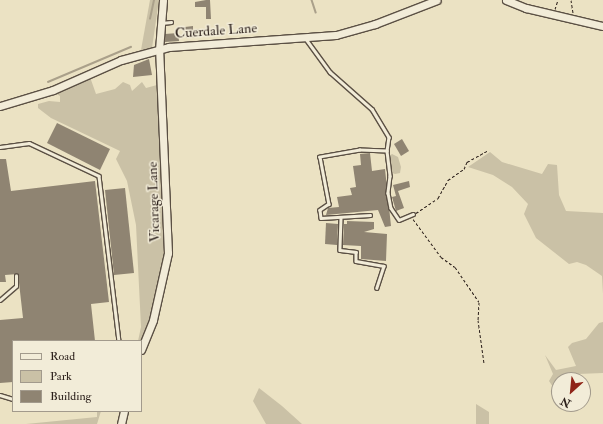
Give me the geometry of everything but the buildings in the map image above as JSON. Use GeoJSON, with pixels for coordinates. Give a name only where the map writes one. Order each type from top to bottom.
{"type":"FeatureCollection","features":[{"type":"Feature","properties":{"kind":"main road","name":"Vicarage Lane"},"geometry":{"type":"LineString","coordinates":[[142,348],[153,320],[168,253],[158,50],[163,0]]}},
{"type":"Feature","properties":{"kind":"main road","name":"Cuerdale Lane"},"geometry":{"type":"LineString","coordinates":[[0,106],[53,90],[122,60],[158,50],[211,43],[306,39],[375,24],[437,0]]}},
{"type":"Feature","properties":{"kind":"main road"},"geometry":{"type":"LineString","coordinates":[[506,0],[553,15],[603,26]]}},
{"type":"Feature","properties":{"kind":"main road"},"geometry":{"type":"LineString","coordinates":[[121,424],[124,412]]}},
{"type":"Feature","properties":{"kind":"lane"},"geometry":{"type":"LineString","coordinates":[[161,23],[171,22]]}},
{"type":"Feature","properties":{"kind":"lane"},"geometry":{"type":"LineString","coordinates":[[306,39],[330,72],[378,118],[389,137],[387,151],[391,208],[399,220],[412,215],[413,219]]}},
{"type":"Feature","properties":{"kind":"lane"},"geometry":{"type":"LineString","coordinates":[[0,147],[29,143],[99,176],[119,340]]}},
{"type":"Feature","properties":{"kind":"lane"},"geometry":{"type":"LineString","coordinates":[[370,215],[342,218],[321,218],[320,210],[328,204],[320,157],[360,150],[387,151]]}},
{"type":"Feature","properties":{"kind":"lane"},"geometry":{"type":"LineString","coordinates":[[342,218],[340,250],[356,252],[356,261],[384,266],[377,288]]}},
{"type":"Feature","properties":{"kind":"lane"},"geometry":{"type":"LineString","coordinates":[[0,300],[16,286],[16,276]]}},
{"type":"Feature","properties":{"kind":"lane"},"geometry":{"type":"LineString","coordinates":[[0,395],[12,399]]}},
{"type":"Feature","properties":{"kind":"path"},"geometry":{"type":"LineString","coordinates":[[553,15],[558,0]]}},
{"type":"Feature","properties":{"kind":"path"},"geometry":{"type":"LineString","coordinates":[[571,0],[573,20]]}},
{"type":"Feature","properties":{"kind":"path"},"geometry":{"type":"LineString","coordinates":[[412,215],[438,198],[448,180],[464,169],[467,162],[489,150]]}},
{"type":"Feature","properties":{"kind":"path"},"geometry":{"type":"LineString","coordinates":[[413,219],[441,257],[455,267],[479,302],[478,320],[484,364]]}},
{"type":"Feature","properties":{"kind":"green space"},"geometry":{"type":"Polygon","coordinates":[[[150,0],[159,0],[152,48],[141,50],[150,0]]]}},
{"type":"Feature","properties":{"kind":"green space"},"geometry":{"type":"Polygon","coordinates":[[[90,77],[96,94],[115,89],[123,82],[130,85],[132,91],[142,82],[146,88],[157,85],[162,149],[164,258],[154,306],[141,340],[138,340],[141,327],[136,225],[127,181],[116,159],[120,151],[51,118],[38,108],[38,104],[49,101],[60,102],[60,96],[55,93],[90,77]]]}},
{"type":"Feature","properties":{"kind":"green space"},"geometry":{"type":"Polygon","coordinates":[[[490,152],[502,162],[542,174],[548,164],[557,165],[559,195],[566,211],[603,213],[603,294],[602,276],[586,265],[577,262],[569,264],[536,238],[524,214],[528,204],[512,187],[493,175],[468,167],[490,152]]]}},
{"type":"Feature","properties":{"kind":"green space"},"geometry":{"type":"Polygon","coordinates":[[[392,154],[398,157],[401,167],[400,173],[395,174],[390,172],[387,158],[392,154]]]}},
{"type":"Feature","properties":{"kind":"green space"},"geometry":{"type":"Polygon","coordinates":[[[603,322],[603,373],[552,372],[545,355],[556,370],[576,366],[568,347],[572,343],[586,339],[599,323],[603,322]]]}},
{"type":"Feature","properties":{"kind":"green space"},"geometry":{"type":"Polygon","coordinates":[[[259,388],[302,424],[266,424],[253,401],[259,388]]]}},
{"type":"Feature","properties":{"kind":"green space"},"geometry":{"type":"Polygon","coordinates":[[[476,404],[489,412],[489,424],[476,424],[476,404]]]}},
{"type":"Feature","properties":{"kind":"green space"},"geometry":{"type":"Polygon","coordinates":[[[97,412],[101,412],[97,424],[26,424],[97,417],[97,412]]]}},
{"type":"Feature","properties":{"kind":"waterway"},"geometry":{"type":"LineString","coordinates":[[150,19],[154,0]]}},
{"type":"Feature","properties":{"kind":"waterway"},"geometry":{"type":"LineString","coordinates":[[312,0],[316,12]]}},
{"type":"Feature","properties":{"kind":"waterway"},"geometry":{"type":"LineString","coordinates":[[48,82],[131,47]]}}]}
